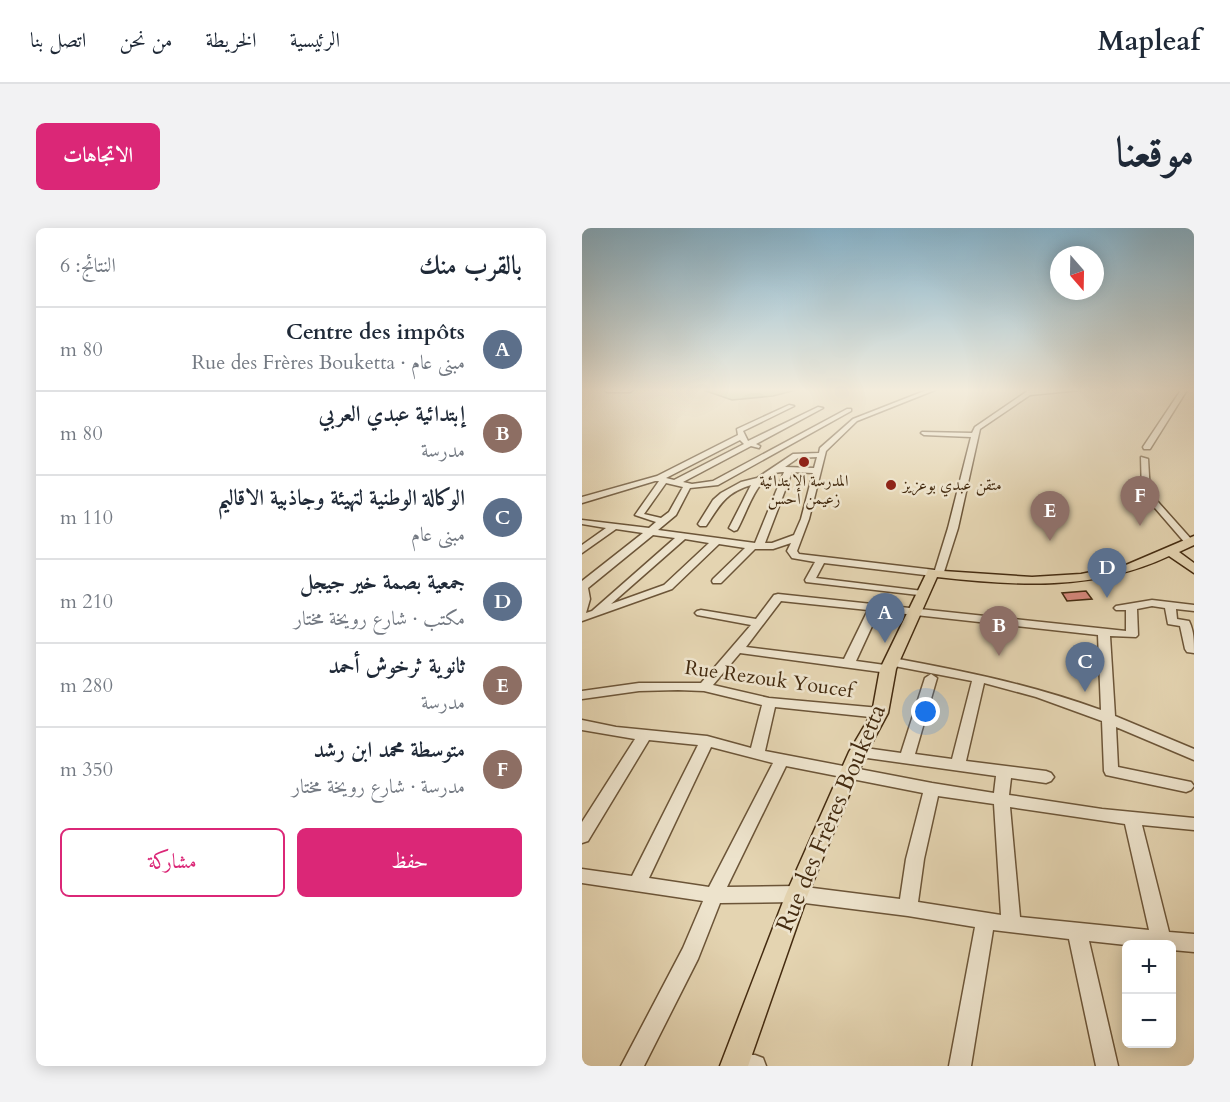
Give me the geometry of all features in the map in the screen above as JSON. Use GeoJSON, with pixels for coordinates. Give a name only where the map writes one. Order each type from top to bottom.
{"type":"FeatureCollection","features":[{"type":"Feature","properties":{"kind":"main road"},"geometry":{"type":"LineString","coordinates":[[936,573],[1005,581],[1069,579],[1129,568],[1191,541]]}},
{"type":"Feature","properties":{"kind":"main road"},"geometry":{"type":"LineString","coordinates":[[1170,551],[1194,569]]}},
{"type":"Feature","properties":{"kind":"main road","name":"Rue des Frères Bouketta"},"geometry":{"type":"LineString","coordinates":[[741,1066],[797,894],[848,773],[880,713],[890,665],[923,594],[936,573]]}},
{"type":"Feature","properties":{"kind":"street"},"geometry":{"type":"LineString","coordinates":[[741,429],[739,430],[745,442],[770,454]]}},
{"type":"Feature","properties":{"kind":"street"},"geometry":{"type":"LineString","coordinates":[[666,481],[750,445],[780,429]]}},
{"type":"Feature","properties":{"kind":"street"},"geometry":{"type":"LineString","coordinates":[[582,500],[655,478],[688,485],[715,483],[815,429]]}},
{"type":"Feature","properties":{"kind":"street"},"geometry":{"type":"LineString","coordinates":[[845,429],[829,443],[822,454],[792,551],[795,556],[936,573],[953,528],[977,429]]}},
{"type":"Feature","properties":{"kind":"street"},"geometry":{"type":"LineString","coordinates":[[1147,447],[1159,429]]}},
{"type":"Feature","properties":{"kind":"street"},"geometry":{"type":"LineString","coordinates":[[924,432],[975,435]]}},
{"type":"Feature","properties":{"kind":"street"},"geometry":{"type":"LineString","coordinates":[[662,521],[639,514],[666,481],[742,436]]}},
{"type":"Feature","properties":{"kind":"street"},"geometry":{"type":"LineString","coordinates":[[797,439],[822,454]]}},
{"type":"Feature","properties":{"kind":"street"},"geometry":{"type":"LineString","coordinates":[[703,524],[716,502],[744,484],[756,482],[796,456],[822,454]]}},
{"type":"Feature","properties":{"kind":"street"},"geometry":{"type":"LineString","coordinates":[[1144,459],[1146,493],[1191,541]]}},
{"type":"Feature","properties":{"kind":"street"},"geometry":{"type":"LineString","coordinates":[[778,469],[818,471]]}},
{"type":"Feature","properties":{"kind":"street"},"geometry":{"type":"LineString","coordinates":[[717,581],[755,546],[789,470]]}},
{"type":"Feature","properties":{"kind":"street"},"geometry":{"type":"LineString","coordinates":[[734,528],[756,482]]}},
{"type":"Feature","properties":{"kind":"street"},"geometry":{"type":"LineString","coordinates":[[586,612],[582,586],[674,513],[688,485]]}},
{"type":"Feature","properties":{"kind":"street"},"geometry":{"type":"LineString","coordinates":[[585,522],[755,546],[773,546],[798,537]]}},
{"type":"Feature","properties":{"kind":"street"},"geometry":{"type":"LineString","coordinates":[[582,550],[614,526]]}},
{"type":"Feature","properties":{"kind":"street"},"geometry":{"type":"LineString","coordinates":[[582,618],[586,612],[683,536]]}},
{"type":"Feature","properties":{"kind":"street"},"geometry":{"type":"LineString","coordinates":[[586,612],[631,602],[668,587],[717,541]]}},
{"type":"Feature","properties":{"kind":"street"},"geometry":{"type":"LineString","coordinates":[[821,560],[810,580],[923,594]]}},
{"type":"Feature","properties":{"kind":"street"},"geometry":{"type":"LineString","coordinates":[[820,600],[830,583]]}},
{"type":"Feature","properties":{"kind":"street"},"geometry":{"type":"LineString","coordinates":[[704,687],[778,597],[1132,635],[1125,607],[1152,603],[1194,608]]}},
{"type":"Feature","properties":{"kind":"street"},"geometry":{"type":"LineString","coordinates":[[1170,605],[1172,622],[1185,624],[1191,649],[1194,650]]}},
{"type":"Feature","properties":{"kind":"street"},"geometry":{"type":"LineString","coordinates":[[849,663],[875,607]]}},
{"type":"Feature","properties":{"kind":"street"},"geometry":{"type":"LineString","coordinates":[[700,613],[758,623]]}},
{"type":"Feature","properties":{"kind":"street"},"geometry":{"type":"LineString","coordinates":[[1104,632],[1111,771],[1186,786]]}},
{"type":"Feature","properties":{"kind":"street"},"geometry":{"type":"LineString","coordinates":[[737,649],[849,663],[890,665],[979,678],[1041,694],[1194,754]]}},
{"type":"Feature","properties":{"kind":"street"},"geometry":{"type":"LineString","coordinates":[[908,758],[931,678]]}},
{"type":"Feature","properties":{"kind":"street"},"geometry":{"type":"LineString","coordinates":[[958,765],[979,678]]}},
{"type":"Feature","properties":{"kind":"street","name":"Rue Rezouk Youcef"},"geometry":{"type":"LineString","coordinates":[[582,695],[639,687],[704,687],[769,702],[880,713]]}},
{"type":"Feature","properties":{"kind":"street"},"geometry":{"type":"LineString","coordinates":[[757,755],[769,702]]}},
{"type":"Feature","properties":{"kind":"street"},"geometry":{"type":"LineString","coordinates":[[582,725],[645,735],[707,741],[757,755],[932,789],[1131,818],[1194,824]]}},
{"type":"Feature","properties":{"kind":"street"},"geometry":{"type":"LineString","coordinates":[[582,836],[645,735]]}},
{"type":"Feature","properties":{"kind":"street"},"geometry":{"type":"LineString","coordinates":[[637,884],[707,741]]}},
{"type":"Feature","properties":{"kind":"street"},"geometry":{"type":"LineString","coordinates":[[858,752],[1046,777]]}},
{"type":"Feature","properties":{"kind":"street"},"geometry":{"type":"LineString","coordinates":[[632,1066],[691,953],[714,895],[782,760]]}},
{"type":"Feature","properties":{"kind":"street"},"geometry":{"type":"LineString","coordinates":[[1004,772],[1001,798],[1011,925]]}},
{"type":"Feature","properties":{"kind":"street"},"geometry":{"type":"LineString","coordinates":[[908,908],[915,859],[932,789]]}},
{"type":"Feature","properties":{"kind":"street"},"geometry":{"type":"LineString","coordinates":[[1131,818],[1161,939]]}},
{"type":"Feature","properties":{"kind":"street"},"geometry":{"type":"LineString","coordinates":[[582,876],[714,895],[797,894],[908,908],[985,922],[1194,943]]}},
{"type":"Feature","properties":{"kind":"street"},"geometry":{"type":"LineString","coordinates":[[960,1066],[985,922]]}},
{"type":"Feature","properties":{"kind":"street"},"geometry":{"type":"LineString","coordinates":[[1077,932],[1107,1066]]}},
{"type":"Feature","properties":{"kind":"building"},"geometry":{"type":"Polygon","coordinates":[[[1086,591],[1092,599],[1067,601],[1062,593],[1086,591]]]}},
{"type":"Feature","properties":{"kind":"place","name":"المدرسة الإبتدائية زعيمن أحسن"},"geometry":{"type":"Point","coordinates":[804,462]}},
{"type":"Feature","properties":{"kind":"place","name":"متقن عبدي بوعزيز"},"geometry":{"type":"Point","coordinates":[891,485]}},
{"type":"Feature","properties":{"kind":"place","name":"متوسطة محمد ابن رشد"},"geometry":{"type":"Point","coordinates":[1140,526]}},
{"type":"Feature","properties":{"kind":"place","name":"ثانوية ثرخوش أحمد"},"geometry":{"type":"Point","coordinates":[1050,541]}},
{"type":"Feature","properties":{"kind":"place","name":"جمعية بصمة خير جيجل"},"geometry":{"type":"Point","coordinates":[1107,598]}},
{"type":"Feature","properties":{"kind":"place","name":"Centre des impôts"},"geometry":{"type":"Point","coordinates":[885,643]}},
{"type":"Feature","properties":{"kind":"place","name":"إبتدائية عبدي العربي"},"geometry":{"type":"Point","coordinates":[999,656]}},
{"type":"Feature","properties":{"kind":"place","name":"الوكالة الوطنية لتهيئة وجاذبية الاقاليم"},"geometry":{"type":"Point","coordinates":[1085,692]}}]}
